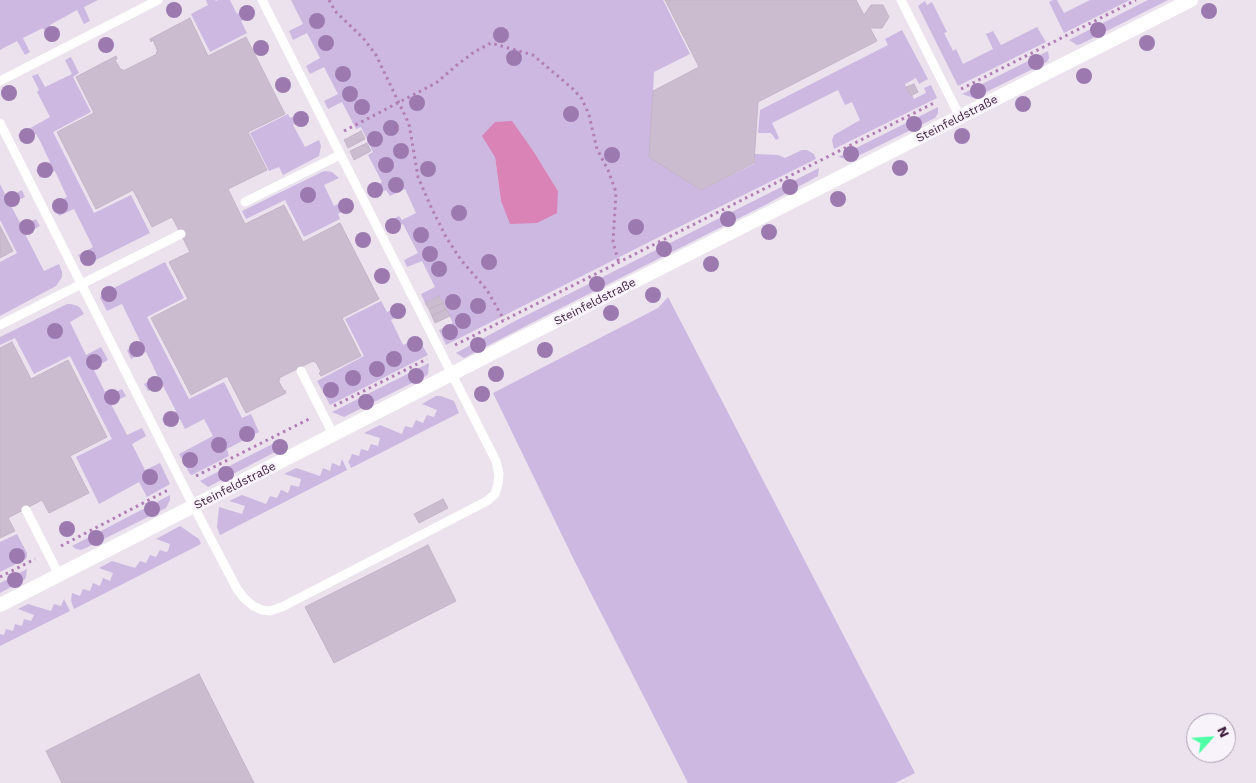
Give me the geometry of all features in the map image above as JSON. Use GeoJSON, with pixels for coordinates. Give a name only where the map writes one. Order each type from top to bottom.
{"type":"FeatureCollection","features":[{"type":"Feature","properties":{"kind":"street","name":"Steinfeldstraße"},"geometry":{"type":"LineString","coordinates":[[0,605],[1191,0]]}},
{"type":"Feature","properties":{"kind":"lane"},"geometry":{"type":"LineString","coordinates":[[0,81],[158,0]]}},
{"type":"Feature","properties":{"kind":"lane"},"geometry":{"type":"LineString","coordinates":[[0,123],[194,507],[238,589],[253,606],[262,610],[270,611],[282,607],[487,501],[495,494],[499,474],[496,461],[262,0]]}},
{"type":"Feature","properties":{"kind":"lane"},"geometry":{"type":"LineString","coordinates":[[901,0],[960,117]]}},
{"type":"Feature","properties":{"kind":"lane"},"geometry":{"type":"LineString","coordinates":[[245,202],[340,155]]}},
{"type":"Feature","properties":{"kind":"lane"},"geometry":{"type":"LineString","coordinates":[[0,325],[181,234]]}},
{"type":"Feature","properties":{"kind":"lane"},"geometry":{"type":"LineString","coordinates":[[301,371],[334,436]]}},
{"type":"Feature","properties":{"kind":"lane"},"geometry":{"type":"LineString","coordinates":[[26,510],[59,575]]}},
{"type":"Feature","properties":{"kind":"path"},"geometry":{"type":"LineString","coordinates":[[329,0],[335,10],[364,38],[376,55],[409,124],[418,177],[431,207],[446,237],[487,290],[504,320]]}},
{"type":"Feature","properties":{"kind":"path"},"geometry":{"type":"LineString","coordinates":[[0,577],[1136,0]]}},
{"type":"Feature","properties":{"kind":"path"},"geometry":{"type":"LineString","coordinates":[[331,138],[436,83],[474,52],[491,43],[533,55],[573,89],[582,99],[589,115],[598,149],[616,192],[613,242],[619,262]]}},
{"type":"Feature","properties":{"kind":"shaded area"},"geometry":{"type":"Polygon","coordinates":[[[0,0],[98,0],[84,7],[90,21],[84,24],[77,10],[50,25],[56,39],[50,42],[43,28],[23,38],[30,52],[25,55],[17,41],[0,50],[0,0]]]}},
{"type":"Feature","properties":{"kind":"shaded area"},"geometry":{"type":"Polygon","coordinates":[[[206,0],[230,0],[237,14],[251,6],[255,14],[241,21],[247,33],[210,52],[191,14],[208,5],[206,0]]]}},
{"type":"Feature","properties":{"kind":"shaded area"},"geometry":{"type":"Polygon","coordinates":[[[291,0],[663,0],[690,54],[654,72],[650,157],[701,190],[754,164],[755,154],[778,155],[785,158],[802,150],[807,150],[814,154],[816,159],[446,345],[439,330],[453,323],[439,296],[425,303],[421,294],[435,287],[422,261],[407,267],[404,260],[418,253],[403,224],[389,231],[386,223],[399,216],[402,220],[416,213],[405,189],[390,196],[386,190],[372,197],[368,189],[382,182],[368,155],[373,152],[361,127],[356,129],[342,102],[328,109],[324,101],[338,94],[324,67],[310,74],[306,66],[320,58],[307,33],[293,40],[289,31],[303,24],[291,0]],[[511,122],[495,157],[501,201],[558,191],[534,152],[511,122]]]}},
{"type":"Feature","properties":{"kind":"shaded area"},"geometry":{"type":"Polygon","coordinates":[[[1057,0],[1064,13],[1090,0],[1130,0],[1064,33],[1049,2],[1057,0]]]}},
{"type":"Feature","properties":{"kind":"shaded area"},"geometry":{"type":"Polygon","coordinates":[[[1148,0],[1168,0],[1081,44],[1077,45],[1069,40],[1148,0]]]}},
{"type":"Feature","properties":{"kind":"shaded area"},"geometry":{"type":"Polygon","coordinates":[[[925,1],[927,5],[932,2],[947,32],[944,33],[953,51],[956,49],[963,64],[993,49],[986,34],[993,31],[1001,45],[1037,27],[1046,42],[958,86],[918,6],[925,1]]]}},
{"type":"Feature","properties":{"kind":"shaded area"},"geometry":{"type":"Polygon","coordinates":[[[902,30],[928,79],[919,84],[916,78],[905,84],[906,87],[914,99],[926,93],[924,88],[931,85],[937,98],[834,149],[832,140],[834,135],[860,120],[852,102],[845,105],[838,90],[772,123],[779,138],[776,140],[771,133],[758,133],[760,110],[888,45],[885,39],[902,30]]]}},
{"type":"Feature","properties":{"kind":"shaded area"},"geometry":{"type":"Polygon","coordinates":[[[1048,51],[1049,58],[1047,62],[974,98],[962,94],[1048,51]]]}},
{"type":"Feature","properties":{"kind":"shaded area"},"geometry":{"type":"Polygon","coordinates":[[[71,57],[79,73],[73,77],[91,112],[53,132],[94,213],[131,195],[150,233],[84,266],[78,255],[93,247],[74,209],[59,216],[53,204],[67,197],[55,171],[40,178],[36,170],[50,162],[40,141],[36,134],[21,142],[18,135],[50,117],[37,92],[39,90],[32,76],[38,74],[45,87],[72,74],[65,60],[71,57]]]}},
{"type":"Feature","properties":{"kind":"shaded area"},"geometry":{"type":"Polygon","coordinates":[[[938,107],[938,113],[935,118],[850,160],[838,157],[938,107]]]}},
{"type":"Feature","properties":{"kind":"shaded area"},"geometry":{"type":"Polygon","coordinates":[[[304,111],[307,117],[293,125],[305,147],[319,140],[321,146],[319,156],[283,175],[279,167],[269,171],[250,133],[288,114],[290,118],[304,111]]]}},
{"type":"Feature","properties":{"kind":"shaded area"},"geometry":{"type":"Polygon","coordinates":[[[512,121],[558,191],[557,213],[537,223],[510,224],[501,201],[495,157],[482,136],[495,122],[512,121]]]}},
{"type":"Feature","properties":{"kind":"shaded area"},"geometry":{"type":"Polygon","coordinates":[[[819,168],[818,176],[765,205],[464,358],[456,353],[515,321],[819,168]]]}},
{"type":"Feature","properties":{"kind":"shaded area"},"geometry":{"type":"Polygon","coordinates":[[[325,171],[332,172],[339,178],[324,185],[334,206],[349,199],[353,206],[338,214],[340,219],[304,237],[285,200],[246,219],[242,211],[325,171]]]}},
{"type":"Feature","properties":{"kind":"shaded area"},"geometry":{"type":"Polygon","coordinates":[[[0,184],[7,198],[22,190],[25,197],[10,204],[22,226],[36,219],[40,226],[25,234],[44,271],[59,264],[62,277],[56,286],[0,316],[0,262],[17,253],[0,220],[0,184]]]}},
{"type":"Feature","properties":{"kind":"shaded area"},"geometry":{"type":"Polygon","coordinates":[[[165,262],[184,298],[147,317],[189,399],[224,382],[242,418],[251,414],[259,432],[227,449],[229,456],[192,475],[179,454],[213,436],[204,419],[185,429],[180,419],[165,426],[162,419],[176,411],[162,384],[148,391],[144,384],[158,377],[146,352],[131,359],[127,350],[141,343],[122,304],[107,311],[100,298],[102,294],[165,262]]]}},
{"type":"Feature","properties":{"kind":"shaded area"},"geometry":{"type":"Polygon","coordinates":[[[668,297],[915,773],[895,783],[688,783],[575,562],[493,393],[658,308],[668,297]]]}},
{"type":"Feature","properties":{"kind":"shaded area"},"geometry":{"type":"Polygon","coordinates":[[[381,301],[387,312],[402,305],[406,312],[391,320],[403,345],[418,338],[428,355],[330,405],[317,381],[364,356],[345,319],[381,301]]]}},
{"type":"Feature","properties":{"kind":"shaded area"},"geometry":{"type":"Polygon","coordinates":[[[67,304],[78,306],[84,314],[70,322],[86,355],[101,347],[108,360],[93,368],[107,396],[122,389],[126,396],[111,404],[127,435],[142,428],[146,436],[132,444],[145,470],[160,463],[170,484],[147,497],[139,482],[99,504],[76,457],[112,439],[70,356],[34,374],[15,338],[0,345],[0,337],[67,304]]]}},
{"type":"Feature","properties":{"kind":"shaded area"},"geometry":{"type":"Polygon","coordinates":[[[429,363],[426,376],[344,417],[332,412],[429,363]]]}},
{"type":"Feature","properties":{"kind":"shaded area"},"geometry":{"type":"Polygon","coordinates":[[[436,396],[454,401],[459,413],[351,468],[348,461],[352,454],[359,456],[361,449],[368,451],[371,444],[378,446],[380,438],[364,433],[380,425],[402,434],[405,426],[412,428],[416,420],[423,423],[427,415],[434,417],[437,410],[422,404],[436,396]]]}},
{"type":"Feature","properties":{"kind":"shaded area"},"geometry":{"type":"Polygon","coordinates":[[[282,439],[283,448],[208,487],[200,481],[282,439]]]}},
{"type":"Feature","properties":{"kind":"shaded area"},"geometry":{"type":"Polygon","coordinates":[[[342,459],[347,470],[220,535],[217,527],[219,507],[242,514],[245,506],[229,501],[242,495],[266,504],[270,496],[277,498],[281,490],[288,493],[291,485],[299,487],[301,479],[284,474],[296,468],[320,476],[323,468],[330,471],[332,463],[340,466],[342,459]]]}},
{"type":"Feature","properties":{"kind":"shaded area"},"geometry":{"type":"Polygon","coordinates":[[[170,495],[166,508],[81,550],[72,546],[170,495]]]}},
{"type":"Feature","properties":{"kind":"shaded area"},"geometry":{"type":"Polygon","coordinates":[[[180,526],[199,539],[201,544],[74,609],[71,601],[72,593],[80,596],[83,589],[90,591],[93,583],[100,586],[103,578],[110,581],[113,573],[99,568],[112,561],[135,568],[140,561],[146,563],[150,555],[156,557],[160,550],[168,551],[170,544],[156,539],[180,526]]]}},
{"type":"Feature","properties":{"kind":"shaded area"},"geometry":{"type":"Polygon","coordinates":[[[17,534],[27,553],[26,559],[0,572],[0,542],[17,534]]]}},
{"type":"Feature","properties":{"kind":"shaded area"},"geometry":{"type":"Polygon","coordinates":[[[27,569],[24,580],[0,593],[0,583],[27,569]]]}},
{"type":"Feature","properties":{"kind":"shaded area"},"geometry":{"type":"Polygon","coordinates":[[[64,599],[70,611],[0,646],[0,634],[4,635],[6,629],[13,631],[15,624],[22,626],[24,619],[31,621],[34,615],[18,609],[28,604],[51,611],[54,604],[61,606],[64,599]]]}},
{"type":"Feature","properties":{"kind":"building"},"geometry":{"type":"Polygon","coordinates":[[[665,0],[856,0],[864,15],[871,5],[883,5],[889,17],[882,28],[870,28],[877,41],[758,102],[754,163],[701,190],[649,157],[653,91],[699,67],[665,0]]]}},
{"type":"Feature","properties":{"kind":"building"},"geometry":{"type":"Polygon","coordinates":[[[190,18],[208,56],[246,37],[285,114],[248,132],[267,170],[228,189],[245,224],[284,205],[303,242],[340,223],[379,299],[342,318],[361,356],[321,376],[316,362],[313,361],[279,378],[280,380],[278,380],[286,393],[246,413],[227,376],[191,395],[151,318],[188,299],[169,262],[190,252],[172,217],[152,227],[133,190],[96,209],[57,132],[94,113],[76,77],[116,56],[117,59],[115,60],[123,71],[157,54],[156,52],[158,52],[153,40],[151,42],[150,39],[190,18]]]}},
{"type":"Feature","properties":{"kind":"building"},"geometry":{"type":"Polygon","coordinates":[[[914,84],[918,92],[911,96],[906,87],[914,84]]]}},
{"type":"Feature","properties":{"kind":"building"},"geometry":{"type":"Polygon","coordinates":[[[361,131],[365,139],[348,148],[344,140],[361,131]]]}},
{"type":"Feature","properties":{"kind":"building"},"geometry":{"type":"Polygon","coordinates":[[[367,143],[371,151],[354,160],[350,151],[367,143]]]}},
{"type":"Feature","properties":{"kind":"building"},"geometry":{"type":"Polygon","coordinates":[[[0,226],[13,251],[0,258],[0,226]]]}},
{"type":"Feature","properties":{"kind":"building"},"geometry":{"type":"Polygon","coordinates":[[[439,296],[443,303],[429,309],[425,303],[439,296]]]}},
{"type":"Feature","properties":{"kind":"building"},"geometry":{"type":"Polygon","coordinates":[[[443,303],[446,309],[432,316],[429,309],[443,303]]]}},
{"type":"Feature","properties":{"kind":"building"},"geometry":{"type":"Polygon","coordinates":[[[446,309],[450,316],[435,323],[432,316],[446,309]]]}},
{"type":"Feature","properties":{"kind":"building"},"geometry":{"type":"Polygon","coordinates":[[[12,342],[31,379],[68,360],[107,437],[70,456],[89,493],[49,513],[42,500],[8,518],[15,531],[0,538],[0,348],[12,342]]]}},
{"type":"Feature","properties":{"kind":"building"},"geometry":{"type":"Polygon","coordinates":[[[443,499],[448,508],[419,523],[414,514],[443,499]]]}},
{"type":"Feature","properties":{"kind":"building"},"geometry":{"type":"Polygon","coordinates":[[[428,545],[456,601],[334,663],[305,607],[428,545]]]}},
{"type":"Feature","properties":{"kind":"building"},"geometry":{"type":"Polygon","coordinates":[[[199,674],[254,783],[62,783],[46,751],[199,674]]]}}]}
